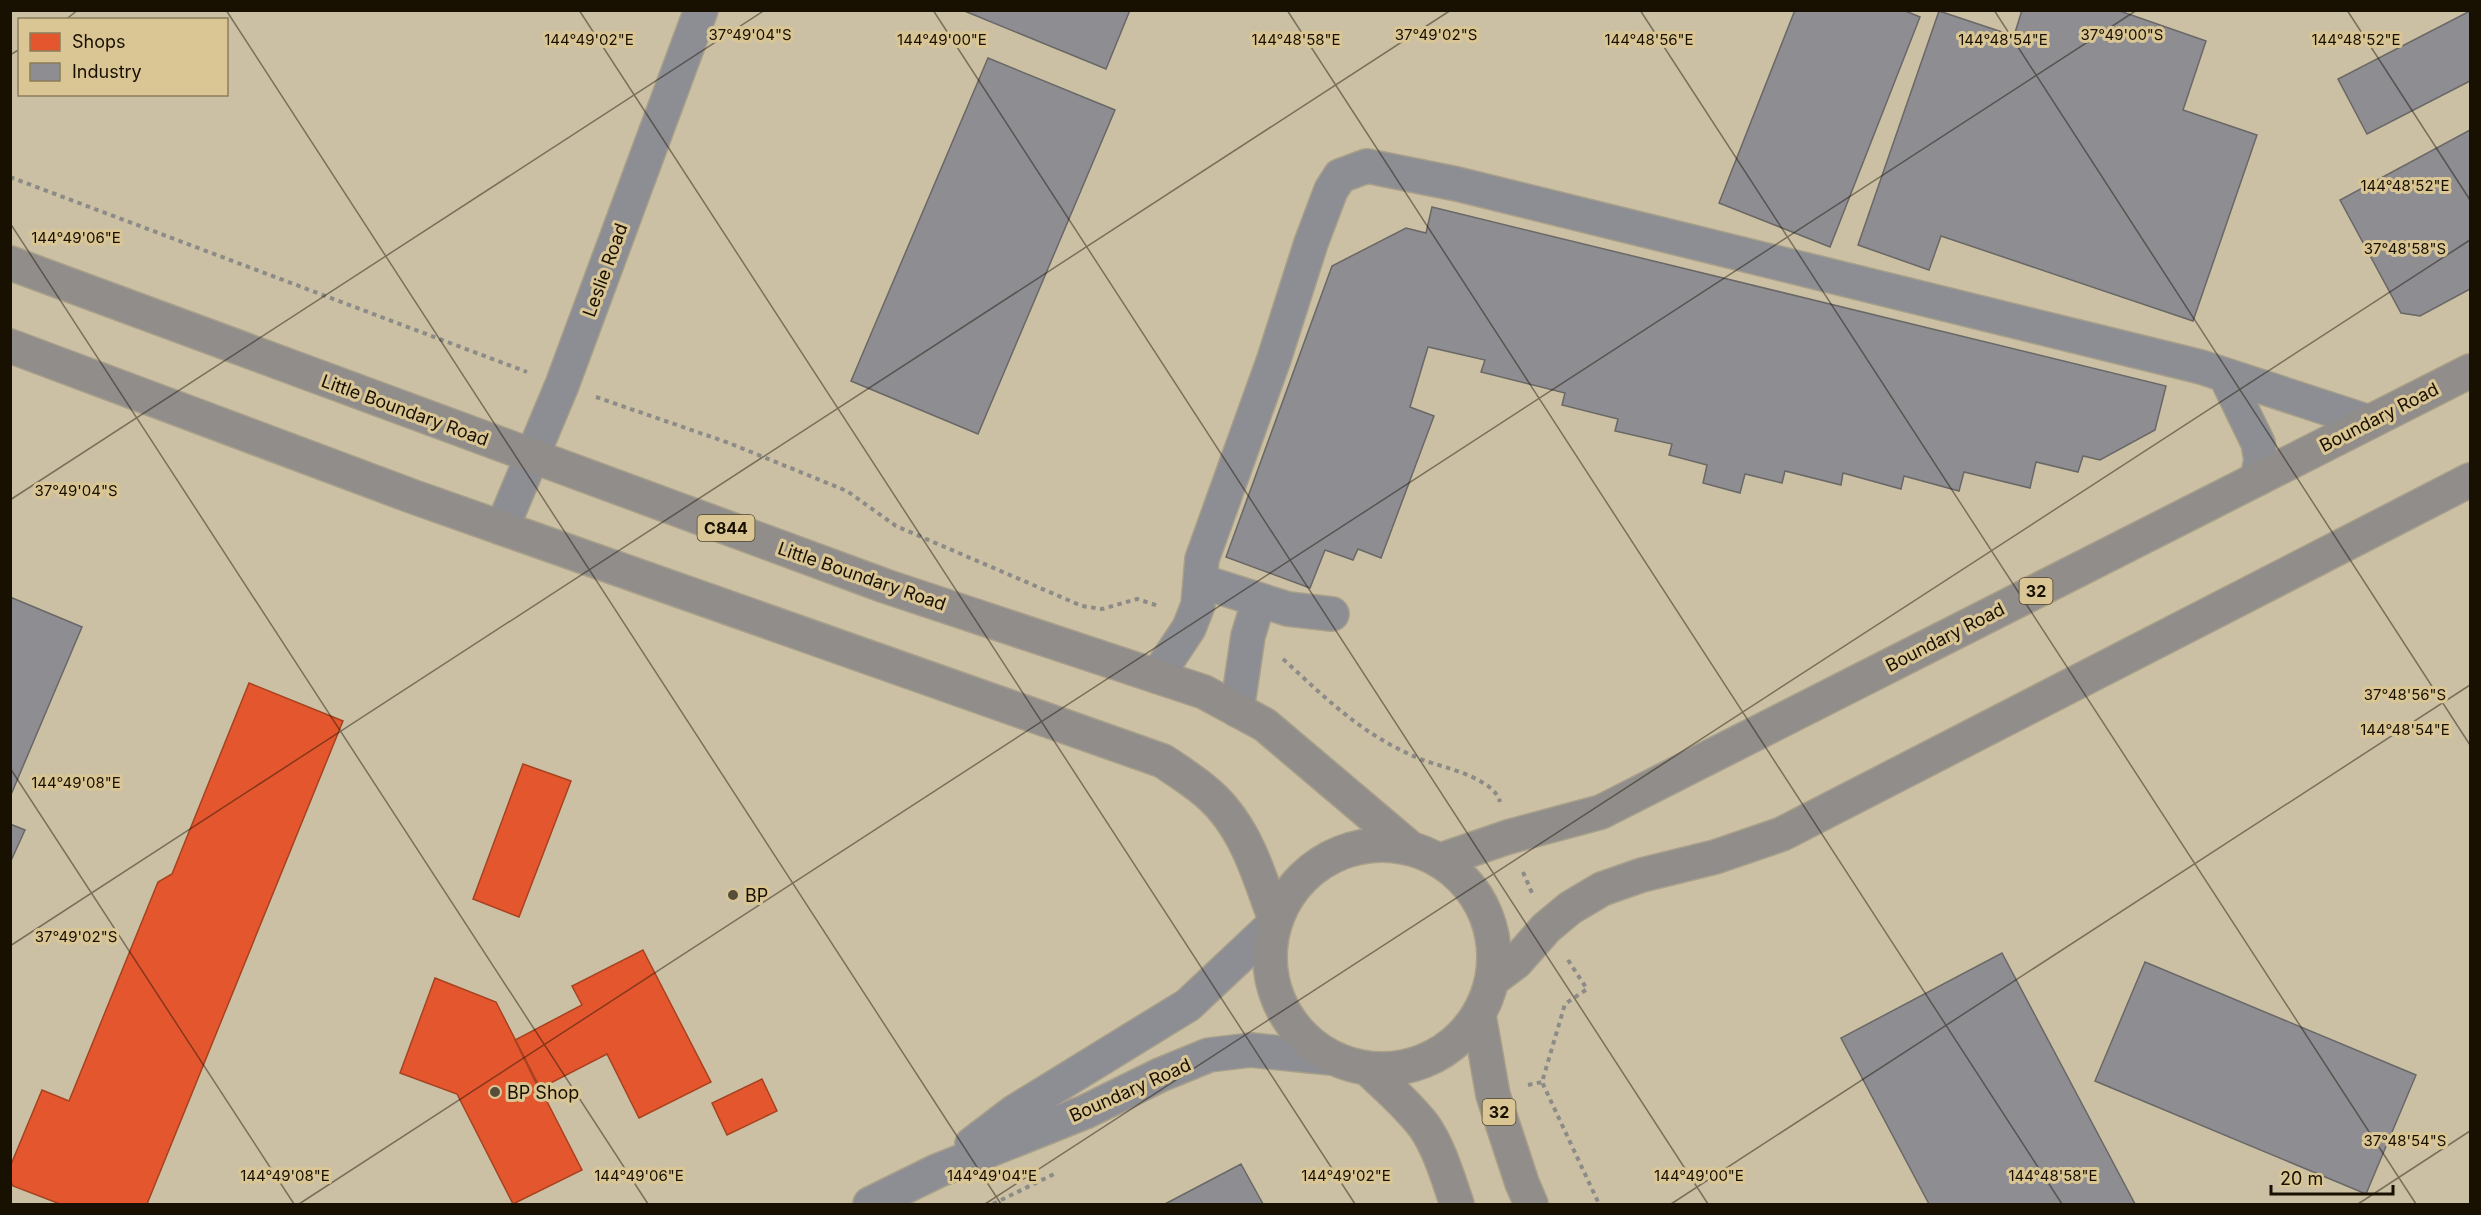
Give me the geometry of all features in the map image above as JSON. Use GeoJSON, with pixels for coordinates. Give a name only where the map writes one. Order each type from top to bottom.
{"type":"FeatureCollection","features":[{"type":"Feature","properties":{"kind":"main road","name":"Little Boundary Road"},"geometry":{"type":"LineString","coordinates":[[10,263],[533,458],[885,586],[1204,692],[1265,725],[1409,847]]}},
{"type":"Feature","properties":{"kind":"main road"},"geometry":{"type":"LineString","coordinates":[[10,346],[502,528],[1163,761],[1201,787],[1224,810],[1245,841],[1274,922]]}},
{"type":"Feature","properties":{"kind":"main road","name":"Boundary Road"},"geometry":{"type":"LineString","coordinates":[[1441,860],[1508,837],[1601,812],[2470,371]]}},
{"type":"Feature","properties":{"kind":"main road"},"geometry":{"type":"LineString","coordinates":[[1492,980],[1516,962],[1546,928],[1569,908],[1602,889],[1642,874],[1715,857],[1782,834],[2470,480]]}},
{"type":"Feature","properties":{"kind":"main road","name":"32"},"geometry":{"type":"LineString","coordinates":[[1368,845],[1409,847],[1441,860],[1467,883],[1486,912],[1495,946],[1492,980],[1479,1016],[1457,1042],[1437,1055],[1404,1068],[1368,1069],[1330,1058],[1300,1035],[1278,1002],[1269,977],[1266,954],[1274,922],[1296,883],[1328,857],[1368,845]]}},
{"type":"Feature","properties":{"kind":"main road","name":"32"},"geometry":{"type":"LineString","coordinates":[[1479,1016],[1493,1095],[1531,1204]]}},
{"type":"Feature","properties":{"kind":"main road","name":"32"},"geometry":{"type":"LineString","coordinates":[[1368,1069],[1403,1102],[1425,1128],[1441,1159],[1457,1204]]}},
{"type":"Feature","properties":{"kind":"street","name":"Leslie Road"},"geometry":{"type":"LineString","coordinates":[[502,528],[533,458],[701,10]]}},
{"type":"Feature","properties":{"kind":"street"},"geometry":{"type":"LineString","coordinates":[[1157,676],[1189,628],[1198,605],[1202,559],[1274,359],[1311,243],[1331,190],[1340,176],[1366,166],[1457,184],[2224,375],[2369,422]]}},
{"type":"Feature","properties":{"kind":"street"},"geometry":{"type":"LineString","coordinates":[[2224,375],[2258,444],[2261,460],[2257,479]]}},
{"type":"Feature","properties":{"kind":"street"},"geometry":{"type":"LineString","coordinates":[[1200,581],[1288,609],[1332,614]]}},
{"type":"Feature","properties":{"kind":"street"},"geometry":{"type":"LineString","coordinates":[[1237,710],[1248,636],[1259,600]]}},
{"type":"Feature","properties":{"kind":"street","name":"Boundary Road"},"geometry":{"type":"LineString","coordinates":[[937,1171],[1014,1112],[1188,1005],[1274,922]]}},
{"type":"Feature","properties":{"kind":"street","name":"Boundary Road"},"geometry":{"type":"LineString","coordinates":[[870,1204],[937,1171],[1085,1112],[1160,1075],[1209,1055],[1251,1050],[1330,1058]]}},
{"type":"Feature","properties":{"kind":"path"},"geometry":{"type":"LineString","coordinates":[[993,1204],[1054,1174]]}},
{"type":"Feature","properties":{"kind":"building: Shops"},"geometry":{"type":"Polygon","coordinates":[[[249,683],[343,721],[147,1204],[60,1204],[13,1186],[10,1180],[10,1167],[42,1090],[69,1101],[158,882],[172,874],[249,683]]]}},
{"type":"Feature","properties":{"kind":"building: Shops"},"geometry":{"type":"Polygon","coordinates":[[[523,764],[571,781],[519,917],[473,899],[523,764]]]}},
{"type":"Feature","properties":{"kind":"building: Shops"},"geometry":{"type":"Polygon","coordinates":[[[643,950],[711,1082],[639,1118],[607,1054],[539,1089],[515,1040],[582,1005],[572,986],[643,950]]]}},
{"type":"Feature","properties":{"kind":"building: Shops","name":"BP Shop"},"geometry":{"type":"Polygon","coordinates":[[[435,978],[496,1002],[582,1170],[513,1204],[457,1094],[400,1073],[435,978]]]}},
{"type":"Feature","properties":{"kind":"building: Shops"},"geometry":{"type":"Polygon","coordinates":[[[762,1079],[777,1111],[727,1135],[712,1103],[762,1079]]]}},
{"type":"Feature","properties":{"kind":"building: Industry"},"geometry":{"type":"Polygon","coordinates":[[[962,10],[1130,10],[1106,69],[962,10]]]}},
{"type":"Feature","properties":{"kind":"building: Industry"},"geometry":{"type":"Polygon","coordinates":[[[1795,10],[1903,10],[1920,17],[1830,247],[1719,203],[1795,10]]]}},
{"type":"Feature","properties":{"kind":"building: Industry"},"geometry":{"type":"Polygon","coordinates":[[[2022,10],[2117,10],[2206,41],[2183,110],[2257,135],[2193,321],[1941,236],[1929,270],[1858,245],[1939,11],[2014,36],[2022,10]]]}},
{"type":"Feature","properties":{"kind":"building: Industry"},"geometry":{"type":"Polygon","coordinates":[[[2470,11],[2470,81],[2367,134],[2338,79],[2470,11]]]}},
{"type":"Feature","properties":{"kind":"building: Industry"},"geometry":{"type":"Polygon","coordinates":[[[988,58],[1115,110],[978,434],[851,381],[988,58]]]}},
{"type":"Feature","properties":{"kind":"building: Industry"},"geometry":{"type":"Polygon","coordinates":[[[2470,130],[2470,289],[2420,316],[2401,313],[2340,200],[2470,130]]]}},
{"type":"Feature","properties":{"kind":"building: Industry"},"geometry":{"type":"Polygon","coordinates":[[[1432,207],[2166,386],[2155,430],[2100,460],[2083,456],[2078,472],[2036,462],[2030,488],[1964,472],[1959,491],[1904,476],[1901,489],[1843,473],[1841,485],[1785,471],[1782,483],[1745,474],[1740,493],[1703,483],[1707,465],[1669,455],[1672,444],[1615,431],[1618,419],[1562,405],[1565,393],[1481,372],[1485,360],[1428,347],[1410,407],[1434,416],[1381,558],[1358,549],[1353,560],[1325,550],[1310,588],[1226,557],[1332,266],[1406,228],[1426,233],[1432,207]]]}},
{"type":"Feature","properties":{"kind":"building: Industry"},"geometry":{"type":"Polygon","coordinates":[[[10,597],[82,627],[10,797],[10,597]]]}},
{"type":"Feature","properties":{"kind":"building: Industry"},"geometry":{"type":"Polygon","coordinates":[[[10,824],[25,830],[10,863],[10,824]]]}},
{"type":"Feature","properties":{"kind":"building: Industry"},"geometry":{"type":"Polygon","coordinates":[[[2002,953],[2135,1204],[1929,1204],[1841,1038],[2002,953]]]}},
{"type":"Feature","properties":{"kind":"building: Industry"},"geometry":{"type":"Polygon","coordinates":[[[2145,962],[2416,1075],[2366,1194],[2095,1081],[2145,962]]]}},
{"type":"Feature","properties":{"kind":"building: Industry"},"geometry":{"type":"Polygon","coordinates":[[[1241,1164],[1263,1204],[1165,1204],[1241,1164]]]}},
{"type":"Feature","properties":{"kind":"place","name":"BP"},"geometry":{"type":"Point","coordinates":[733,895]}},
{"type":"Feature","properties":{"kind":"place","name":"BP Shop"},"geometry":{"type":"Point","coordinates":[495,1092]}}]}
